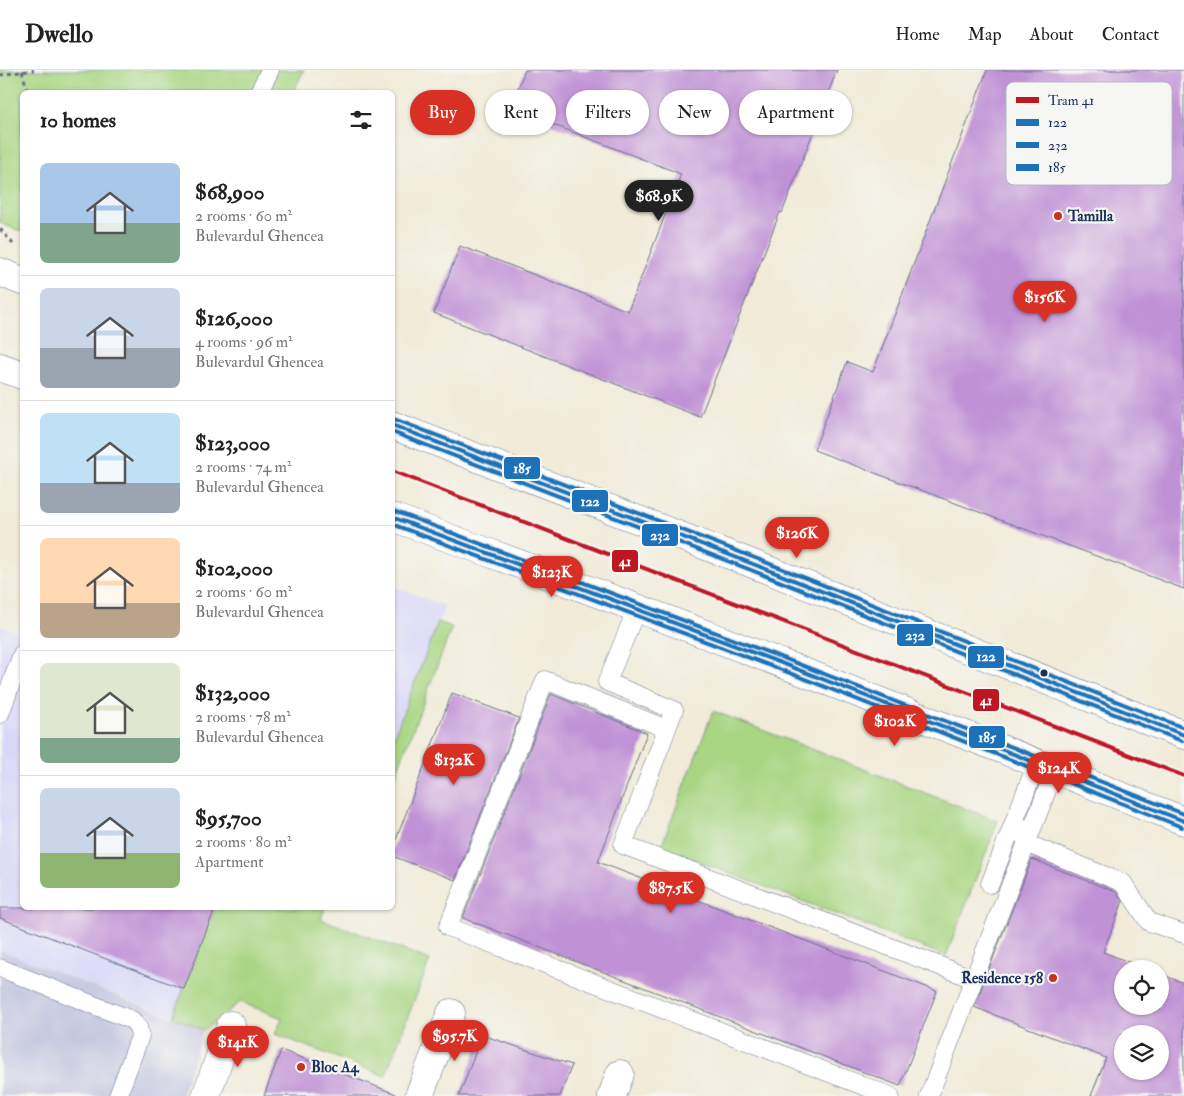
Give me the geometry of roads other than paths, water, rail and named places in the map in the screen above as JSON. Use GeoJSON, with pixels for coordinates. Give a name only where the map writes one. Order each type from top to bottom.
{"type":"FeatureCollection","features":[{"type":"Feature","properties":{"kind":"main road"},"geometry":{"type":"LineString","coordinates":[[0,272],[20,280]]}},
{"type":"Feature","properties":{"kind":"main road"},"geometry":{"type":"LineString","coordinates":[[0,367],[20,374]]}},
{"type":"Feature","properties":{"kind":"main road"},"geometry":{"type":"LineString","coordinates":[[395,426],[753,564],[1184,735]]}},
{"type":"Feature","properties":{"kind":"main road"},"geometry":{"type":"LineString","coordinates":[[395,518],[637,608],[950,728],[1184,821]]}},
{"type":"Feature","properties":{"kind":"main road"},"geometry":{"type":"LineString","coordinates":[[637,608],[668,637],[1040,781],[1184,839]]}},
{"type":"Feature","properties":{"kind":"main road"},"geometry":{"type":"LineString","coordinates":[[419,1096],[451,1012]]}},
{"type":"Feature","properties":{"kind":"main road"},"geometry":{"type":"LineString","coordinates":[[206,1096],[231,1025]]}},
{"type":"Feature","properties":{"kind":"lane"},"geometry":{"type":"LineString","coordinates":[[260,90],[270,70]]}},
{"type":"Feature","properties":{"kind":"lane"},"geometry":{"type":"LineString","coordinates":[[637,608],[607,682],[674,710],[623,846],[974,979]]}},
{"type":"Feature","properties":{"kind":"lane"},"geometry":{"type":"LineString","coordinates":[[0,714],[20,659]]}},
{"type":"Feature","properties":{"kind":"lane"},"geometry":{"type":"LineString","coordinates":[[667,728],[545,680],[448,928],[890,1096]]}},
{"type":"Feature","properties":{"kind":"lane"},"geometry":{"type":"LineString","coordinates":[[990,884],[1015,819],[1040,781]]}},
{"type":"Feature","properties":{"kind":"lane"},"geometry":{"type":"LineString","coordinates":[[930,1096],[1028,844],[1040,781]]}},
{"type":"Feature","properties":{"kind":"lane"},"geometry":{"type":"LineString","coordinates":[[1015,819],[1028,844],[1123,883],[1149,922],[1184,934]]}},
{"type":"Feature","properties":{"kind":"lane"},"geometry":{"type":"LineString","coordinates":[[0,968],[132,1020],[138,1027],[140,1036],[118,1096]]}},
{"type":"Feature","properties":{"kind":"tram line","name":"41"},"geometry":{"type":"LineString","coordinates":[[395,472],[1184,776]]}},
{"type":"Feature","properties":{"kind":"place","name":"Tamilla"},"geometry":{"type":"Point","coordinates":[1058,216]}},
{"type":"Feature","properties":{"kind":"place","name":"Residence 158"},"geometry":{"type":"Point","coordinates":[1053,978]}},
{"type":"Feature","properties":{"kind":"place","name":"Bloc A4"},"geometry":{"type":"Point","coordinates":[301,1067]}}]}
